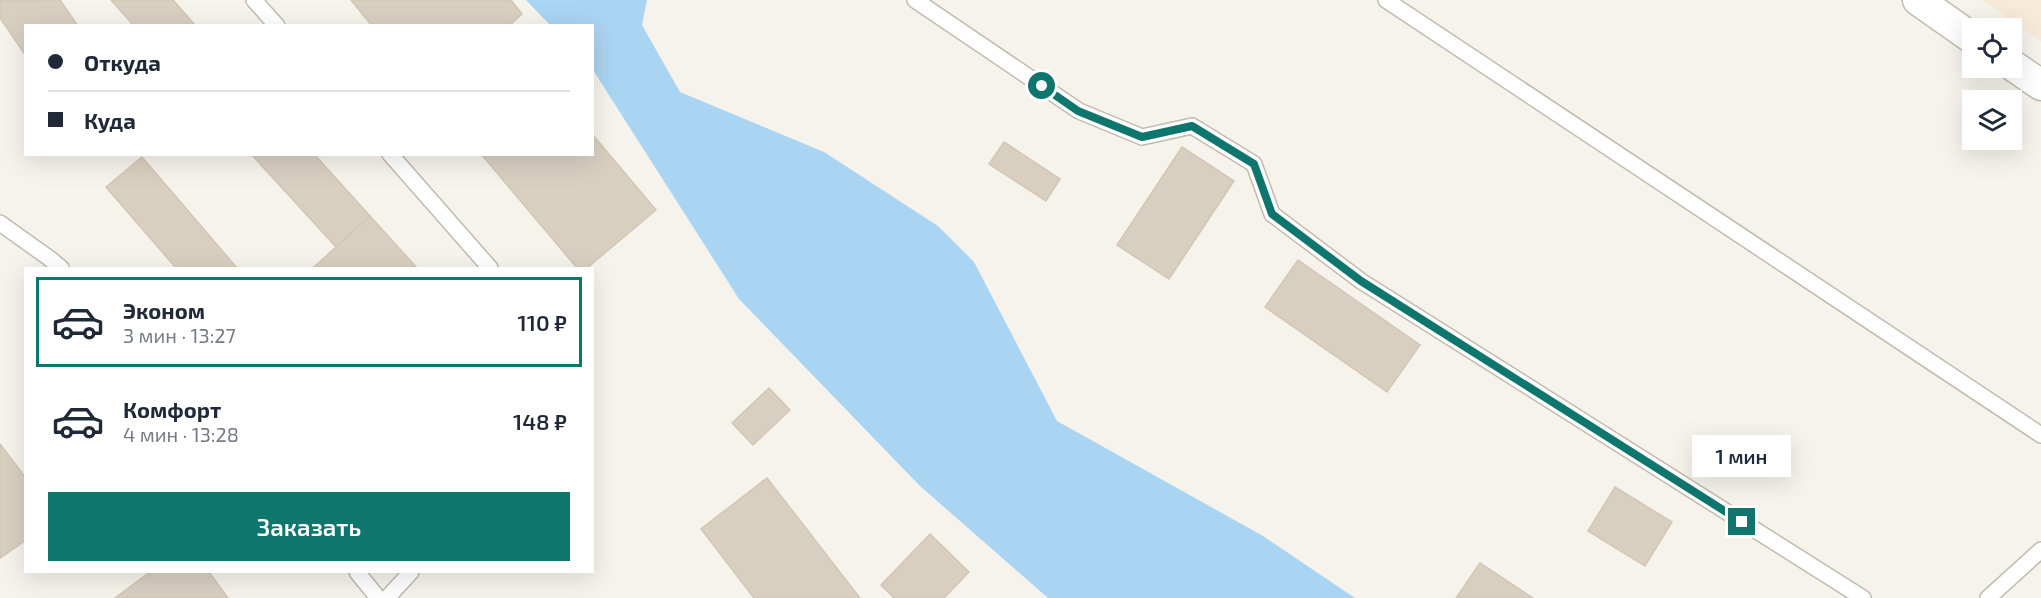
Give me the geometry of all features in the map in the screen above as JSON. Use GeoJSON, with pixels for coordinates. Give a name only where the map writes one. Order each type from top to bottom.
{"type":"FeatureCollection","features":[{"type":"Feature","properties":{"kind":"street"},"geometry":{"type":"LineString","coordinates":[[1918,0],[1962,31]]}},
{"type":"Feature","properties":{"kind":"street"},"geometry":{"type":"LineString","coordinates":[[2022,72],[2041,85]]}},
{"type":"Feature","properties":{"kind":"lane"},"geometry":{"type":"LineString","coordinates":[[254,0],[275,24]]}},
{"type":"Feature","properties":{"kind":"lane"},"geometry":{"type":"LineString","coordinates":[[915,0],[1078,111],[1142,137],[1192,126],[1254,164],[1272,214],[1361,281],[1863,598]]}},
{"type":"Feature","properties":{"kind":"lane"},"geometry":{"type":"LineString","coordinates":[[1386,0],[2041,435]]}},
{"type":"Feature","properties":{"kind":"lane"},"geometry":{"type":"LineString","coordinates":[[392,156],[489,267]]}},
{"type":"Feature","properties":{"kind":"lane"},"geometry":{"type":"LineString","coordinates":[[0,223],[60,267]]}},
{"type":"Feature","properties":{"kind":"lane"},"geometry":{"type":"LineString","coordinates":[[1988,598],[2041,550]]}},
{"type":"Feature","properties":{"kind":"lane"},"geometry":{"type":"LineString","coordinates":[[358,573],[378,598]]}},
{"type":"Feature","properties":{"kind":"lane"},"geometry":{"type":"LineString","coordinates":[[387,598],[410,573]]}},
{"type":"Feature","properties":{"kind":"shaded area"},"geometry":{"type":"Polygon","coordinates":[[[1982,0],[2041,0],[2041,41],[2022,28],[2022,18],[2008,18],[1982,0]]]}},
{"type":"Feature","properties":{"kind":"water"},"geometry":{"type":"Polygon","coordinates":[[[526,0],[647,0],[642,25],[680,92],[824,152],[938,226],[974,262],[1057,421],[1263,536],[1355,598],[1048,598],[920,486],[739,299],[594,72],[594,24],[549,24],[526,0]]]}},
{"type":"Feature","properties":{"kind":"building"},"geometry":{"type":"Polygon","coordinates":[[[0,0],[60,0],[77,24],[24,24],[24,53],[0,18],[0,0]]]}},
{"type":"Feature","properties":{"kind":"building"},"geometry":{"type":"Polygon","coordinates":[[[111,0],[173,0],[194,24],[132,24],[111,0]]]}},
{"type":"Feature","properties":{"kind":"building"},"geometry":{"type":"Polygon","coordinates":[[[351,0],[511,0],[522,14],[511,24],[370,24],[351,0]]]}},
{"type":"Feature","properties":{"kind":"building"},"geometry":{"type":"Polygon","coordinates":[[[594,136],[656,210],[588,267],[576,267],[483,156],[594,156],[594,136]]]}},
{"type":"Feature","properties":{"kind":"building"},"geometry":{"type":"Polygon","coordinates":[[[1004,142],[1060,179],[1046,201],[989,164],[1004,142]]]}},
{"type":"Feature","properties":{"kind":"building"},"geometry":{"type":"Polygon","coordinates":[[[1182,147],[1234,181],[1169,279],[1117,245],[1182,147]]]}},
{"type":"Feature","properties":{"kind":"building"},"geometry":{"type":"Polygon","coordinates":[[[253,156],[316,156],[370,216],[336,247],[253,156]]]}},
{"type":"Feature","properties":{"kind":"building"},"geometry":{"type":"Polygon","coordinates":[[[142,157],[236,267],[175,267],[106,187],[142,157]]]}},
{"type":"Feature","properties":{"kind":"building"},"geometry":{"type":"Polygon","coordinates":[[[370,216],[416,267],[314,267],[370,216]]]}},
{"type":"Feature","properties":{"kind":"building"},"geometry":{"type":"Polygon","coordinates":[[[1298,260],[1420,345],[1387,392],[1265,307],[1298,260]]]}},
{"type":"Feature","properties":{"kind":"building"},"geometry":{"type":"Polygon","coordinates":[[[769,388],[790,410],[753,445],[732,423],[769,388]]]}},
{"type":"Feature","properties":{"kind":"building"},"geometry":{"type":"Polygon","coordinates":[[[0,444],[24,475],[24,541],[0,558],[0,444]]]}},
{"type":"Feature","properties":{"kind":"building"},"geometry":{"type":"Polygon","coordinates":[[[767,478],[860,598],[754,598],[701,529],[767,478]]]}},
{"type":"Feature","properties":{"kind":"building"},"geometry":{"type":"Polygon","coordinates":[[[1615,487],[1672,522],[1645,566],[1588,531],[1615,487]]]}},
{"type":"Feature","properties":{"kind":"building"},"geometry":{"type":"Polygon","coordinates":[[[930,534],[969,572],[944,598],[894,598],[881,585],[930,534]]]}},
{"type":"Feature","properties":{"kind":"building"},"geometry":{"type":"Polygon","coordinates":[[[1480,563],[1533,598],[1456,598],[1480,563]]]}},
{"type":"Feature","properties":{"kind":"building"},"geometry":{"type":"Polygon","coordinates":[[[149,573],[210,573],[228,598],[115,598],[149,573]]]}},
{"type":"Feature","properties":{"kind":"route"},"geometry":{"type":"LineString","coordinates":[[1042,86],[1078,111],[1142,137],[1192,126],[1254,164],[1272,214],[1361,281],[1742,522]]}}]}
